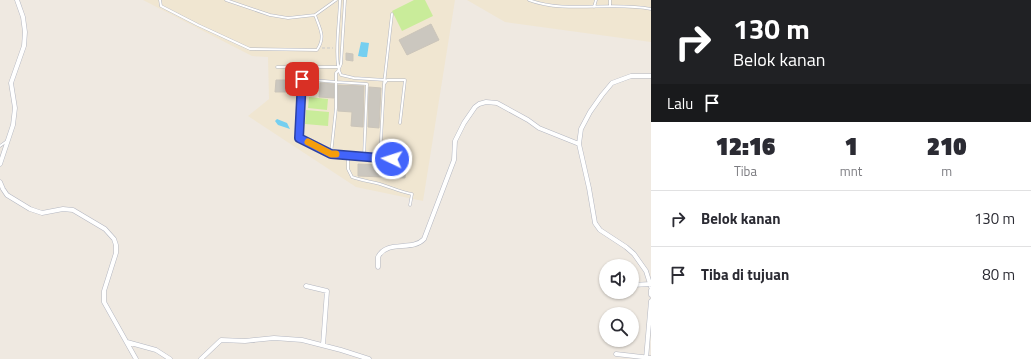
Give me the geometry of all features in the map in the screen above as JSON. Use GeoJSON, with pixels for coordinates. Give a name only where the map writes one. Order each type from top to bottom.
{"type":"FeatureCollection","features":[{"type":"Feature","properties":{"kind":"street"},"geometry":{"type":"LineString","coordinates":[[0,164],[13,125],[16,108],[11,83],[24,46],[25,32],[23,17],[17,0]]}},
{"type":"Feature","properties":{"kind":"street"},"geometry":{"type":"LineString","coordinates":[[639,285],[651,285],[646,271],[634,254],[600,230],[595,223],[579,144],[581,130],[588,115],[612,83],[631,76],[651,76]]}},
{"type":"Feature","properties":{"kind":"street"},"geometry":{"type":"LineString","coordinates":[[378,267],[378,257],[381,252],[392,247],[417,244],[424,239],[454,160],[455,141],[464,123],[478,104],[486,102],[497,103],[528,120],[539,128],[579,144]]}},
{"type":"Feature","properties":{"kind":"street"},"geometry":{"type":"LineString","coordinates":[[0,182],[7,195],[30,209],[42,213],[64,209],[73,210],[105,229],[114,239],[116,253],[104,291],[104,302],[136,359]]}},
{"type":"Feature","properties":{"kind":"street"},"geometry":{"type":"LineString","coordinates":[[306,286],[327,291],[323,345]]}},
{"type":"Feature","properties":{"kind":"street"},"geometry":{"type":"LineString","coordinates":[[651,290],[651,296]]}},
{"type":"Feature","properties":{"kind":"street"},"geometry":{"type":"LineString","coordinates":[[616,354],[648,358],[651,301]]}},
{"type":"Feature","properties":{"kind":"street"},"geometry":{"type":"LineString","coordinates":[[201,359],[221,340],[245,341],[274,338],[306,341],[369,359]]}},
{"type":"Feature","properties":{"kind":"street"},"geometry":{"type":"LineString","coordinates":[[127,342],[156,350],[170,359]]}},
{"type":"Feature","properties":{"kind":"lane"},"geometry":{"type":"LineString","coordinates":[[160,0],[161,6],[198,26],[250,48],[317,50],[322,43],[322,35],[315,15]]}},
{"type":"Feature","properties":{"kind":"lane"},"geometry":{"type":"LineString","coordinates":[[226,0],[270,16],[288,18],[315,15],[336,0]]}},
{"type":"Feature","properties":{"kind":"lane"},"geometry":{"type":"LineString","coordinates":[[340,0],[338,71],[341,75],[354,78],[384,80]]}},
{"type":"Feature","properties":{"kind":"lane"},"geometry":{"type":"LineString","coordinates":[[331,154],[336,108],[336,73],[341,64],[345,0]]}},
{"type":"Feature","properties":{"kind":"lane"},"geometry":{"type":"LineString","coordinates":[[529,0],[544,4],[594,7],[634,6],[651,9]]}},
{"type":"Feature","properties":{"kind":"lane"},"geometry":{"type":"LineString","coordinates":[[594,7],[596,0]]}},
{"type":"Feature","properties":{"kind":"lane"},"geometry":{"type":"LineString","coordinates":[[610,0],[610,6]]}},
{"type":"Feature","properties":{"kind":"lane"},"geometry":{"type":"LineString","coordinates":[[380,158],[384,80],[392,14]]}},
{"type":"Feature","properties":{"kind":"lane"},"geometry":{"type":"LineString","coordinates":[[277,67],[338,67]]}},
{"type":"Feature","properties":{"kind":"lane"},"geometry":{"type":"LineString","coordinates":[[364,157],[367,84],[302,79],[299,138],[331,154],[364,157],[404,159]]}},
{"type":"Feature","properties":{"kind":"lane"},"geometry":{"type":"LineString","coordinates":[[384,84],[388,80],[405,80],[400,123]]}},
{"type":"Feature","properties":{"kind":"lane"},"geometry":{"type":"LineString","coordinates":[[0,146],[7,141]]}},
{"type":"Feature","properties":{"kind":"lane"},"geometry":{"type":"LineString","coordinates":[[348,155],[348,169],[352,177],[363,181],[377,183],[402,193],[412,194],[410,205]]}},
{"type":"Feature","properties":{"kind":"path"},"geometry":{"type":"LineString","coordinates":[[319,48],[338,48]]}},
{"type":"Feature","properties":{"kind":"path"},"geometry":{"type":"LineString","coordinates":[[293,79],[294,67]]}},
{"type":"Feature","properties":{"kind":"shaded area"},"geometry":{"type":"Polygon","coordinates":[[[143,0],[455,0],[423,201],[356,187],[248,116],[269,99],[268,57],[252,56],[143,0]]]}},
{"type":"Feature","properties":{"kind":"shaded area"},"geometry":{"type":"Polygon","coordinates":[[[467,0],[651,0],[651,42],[505,22],[467,0]]]}},
{"type":"Feature","properties":{"kind":"green space"},"geometry":{"type":"Polygon","coordinates":[[[414,0],[425,0],[433,16],[402,31],[392,11],[414,0]]]}},
{"type":"Feature","properties":{"kind":"green space"},"geometry":{"type":"Polygon","coordinates":[[[309,97],[328,99],[327,110],[308,108],[309,97]]]}},
{"type":"Feature","properties":{"kind":"green space"},"geometry":{"type":"Polygon","coordinates":[[[306,110],[329,112],[328,126],[305,124],[306,110]]]}},
{"type":"Feature","properties":{"kind":"water"},"geometry":{"type":"Polygon","coordinates":[[[361,42],[369,43],[367,57],[358,56],[361,42]]]}},
{"type":"Feature","properties":{"kind":"water"},"geometry":{"type":"Polygon","coordinates":[[[277,119],[287,123],[290,129],[278,125],[275,121],[277,119]]]}},
{"type":"Feature","properties":{"kind":"building"},"geometry":{"type":"Polygon","coordinates":[[[431,24],[439,40],[407,55],[399,40],[431,24]]]}},
{"type":"Feature","properties":{"kind":"building"},"geometry":{"type":"Polygon","coordinates":[[[346,53],[353,54],[353,61],[346,60],[346,53]]]}},
{"type":"Feature","properties":{"kind":"building"},"geometry":{"type":"Polygon","coordinates":[[[276,80],[296,80],[296,92],[275,92],[276,80]]]}},
{"type":"Feature","properties":{"kind":"building"},"geometry":{"type":"Polygon","coordinates":[[[320,83],[334,84],[334,98],[319,97],[320,83]]]}},
{"type":"Feature","properties":{"kind":"building"},"geometry":{"type":"Polygon","coordinates":[[[338,85],[364,86],[363,127],[351,126],[352,112],[338,111],[338,85]]]}},
{"type":"Feature","properties":{"kind":"building"},"geometry":{"type":"Polygon","coordinates":[[[369,87],[381,88],[379,128],[368,127],[369,87]]]}},
{"type":"Feature","properties":{"kind":"building"},"geometry":{"type":"Polygon","coordinates":[[[358,164],[406,166],[405,178],[358,176],[358,164]]]}},
{"type":"Feature","properties":{"kind":"slow traffic"},"geometry":{"type":"LineString","coordinates":[[308,142],[331,154],[336,154]]}},
{"type":"Feature","properties":{"kind":"route"},"geometry":{"type":"LineString","coordinates":[[302,79],[299,138],[331,154],[392,159]]}}]}
